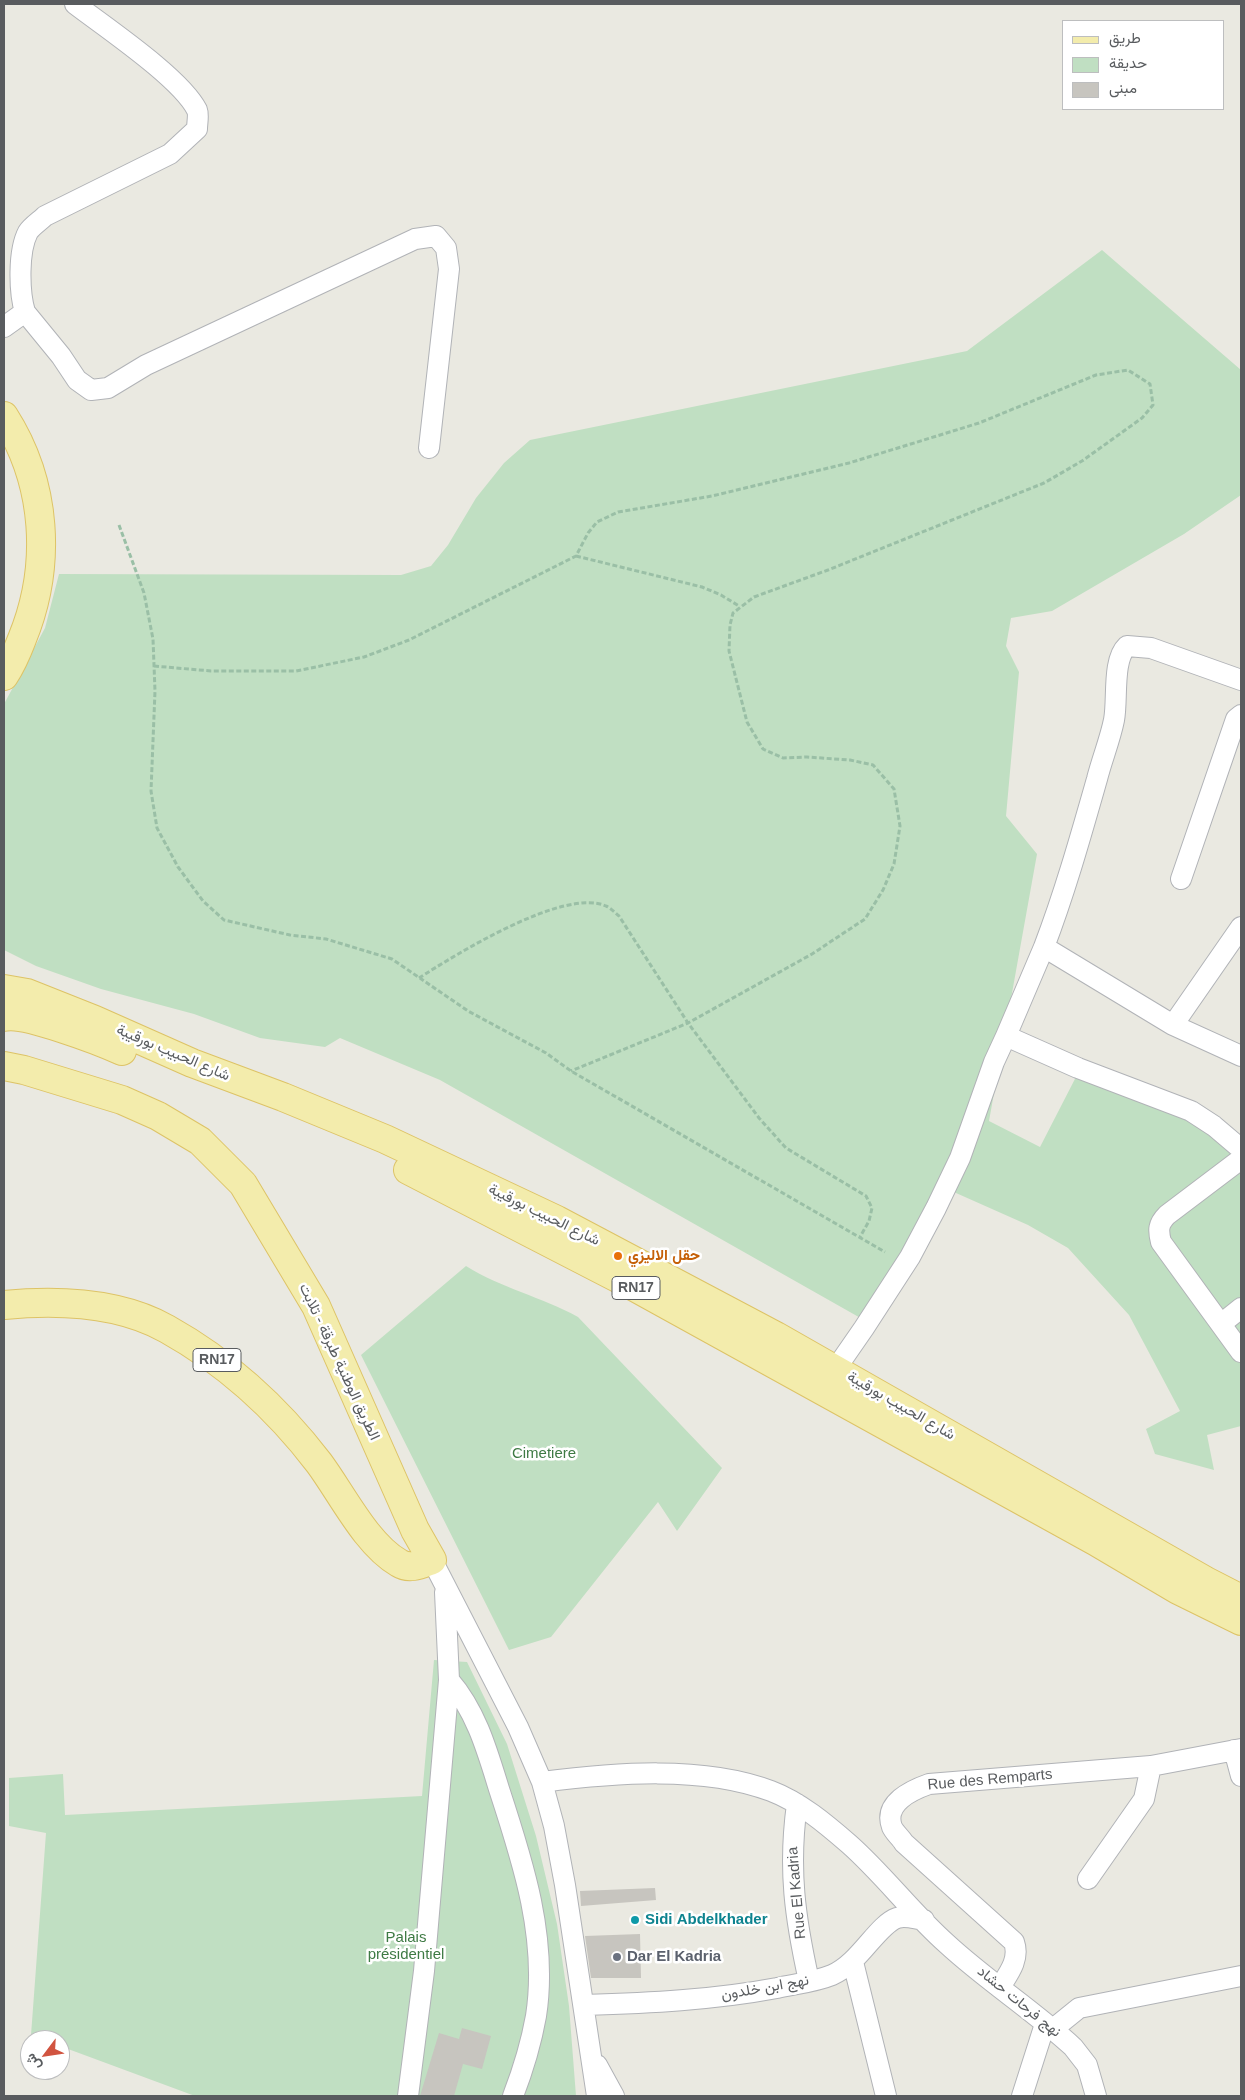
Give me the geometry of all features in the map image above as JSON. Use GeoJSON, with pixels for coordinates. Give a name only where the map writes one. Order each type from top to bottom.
{"type":"FeatureCollection","features":[{"type":"Feature","properties":{"kind":"main road"},"geometry":{"type":"LineString","coordinates":[[4,416],[11,427],[33,481],[42,526],[41,567],[32,613],[11,666],[4,676]]}},
{"type":"Feature","properties":{"kind":"main road","name":"شارع الحبيب بورقيبة"},"geometry":{"type":"LineString","coordinates":[[4,989],[27,993],[95,1020],[192,1063],[283,1097],[385,1139],[557,1220],[828,1379],[1178,1590],[1241,1620]]}},
{"type":"Feature","properties":{"kind":"main road","name":"شارع الحبيب بورقيبة"},"geometry":{"type":"LineString","coordinates":[[4,1017],[33,1021],[98,1040],[186,1078],[275,1111],[386,1159],[828,1379],[1241,1599]]}},
{"type":"Feature","properties":{"kind":"main road","name":"الطريق الوطنية طبرقة - تلابت"},"geometry":{"type":"LineString","coordinates":[[4,1047],[14,1068],[122,1100],[158,1116],[200,1141],[243,1184],[316,1306],[415,1530],[432,1560]]}},
{"type":"Feature","properties":{"kind":"main road","name":"RN17"},"geometry":{"type":"LineString","coordinates":[[4,1305],[69,1305],[110,1308],[148,1320],[202,1350],[236,1375],[287,1423],[320,1465],[364,1530],[399,1563],[408,1567],[432,1560]]}},
{"type":"Feature","properties":{"kind":"main road"},"geometry":{"type":"LineString","coordinates":[[364,1530],[402,1534],[415,1530]]}},
{"type":"Feature","properties":{"kind":"street"},"geometry":{"type":"LineString","coordinates":[[75,4],[160,70],[188,96],[198,112],[196,128],[170,154],[45,216],[29,230],[22,246],[22,300],[25,312],[61,356],[77,380],[90,390],[108,388],[146,365],[416,239],[436,236],[446,248],[450,269],[429,448]]}},
{"type":"Feature","properties":{"kind":"street"},"geometry":{"type":"LineString","coordinates":[[4,327],[25,312]]}},
{"type":"Feature","properties":{"kind":"street"},"geometry":{"type":"LineString","coordinates":[[828,1379],[905,1265],[936,1208],[960,1158],[994,1062],[1044,947],[1082,836],[1111,731],[1117,698],[1118,662],[1123,650],[1127,646],[1151,648],[1241,680]]}},
{"type":"Feature","properties":{"kind":"street"},"geometry":{"type":"LineString","coordinates":[[1181,878],[1236,719],[1241,715]]}},
{"type":"Feature","properties":{"kind":"street"},"geometry":{"type":"LineString","coordinates":[[1173,1025],[1241,928]]}},
{"type":"Feature","properties":{"kind":"street"},"geometry":{"type":"LineString","coordinates":[[1044,947],[1173,1025],[1241,1056]]}},
{"type":"Feature","properties":{"kind":"street"},"geometry":{"type":"LineString","coordinates":[[1006,1036],[1078,1068],[1191,1111],[1214,1126],[1241,1150]]}},
{"type":"Feature","properties":{"kind":"street"},"geometry":{"type":"LineString","coordinates":[[1241,1160],[1166,1215],[1160,1223],[1158,1230],[1161,1242],[1241,1352]]}},
{"type":"Feature","properties":{"kind":"street"},"geometry":{"type":"LineString","coordinates":[[1221,1324],[1241,1308]]}},
{"type":"Feature","properties":{"kind":"street"},"geometry":{"type":"LineString","coordinates":[[432,1560],[509,1710],[542,1782],[554,1826],[565,1885],[593,2059],[597,2096]]}},
{"type":"Feature","properties":{"kind":"street"},"geometry":{"type":"LineString","coordinates":[[408,2096],[424,1971],[449,1680],[444,1585]]}},
{"type":"Feature","properties":{"kind":"street"},"geometry":{"type":"LineString","coordinates":[[449,1680],[461,1692],[472,1711],[484,1741],[529,1888],[536,1928],[539,1971],[536,2015],[527,2057],[513,2096]]}},
{"type":"Feature","properties":{"kind":"street"},"geometry":{"type":"LineString","coordinates":[[1238,1749],[1241,1776]]}},
{"type":"Feature","properties":{"kind":"street","name":"Rue des Remparts"},"geometry":{"type":"LineString","coordinates":[[1000,1987],[1015,1962],[1018,1952],[1014,1942],[904,1843],[892,1827],[894,1805],[913,1789],[929,1784],[1151,1766],[1238,1749]]}},
{"type":"Feature","properties":{"kind":"street"},"geometry":{"type":"LineString","coordinates":[[1088,1879],[1144,1799],[1151,1766]]}},
{"type":"Feature","properties":{"kind":"street","name":"نهج فرحات حشاد"},"geometry":{"type":"LineString","coordinates":[[542,1782],[603,1774],[685,1776],[727,1780],[762,1788],[797,1804],[849,1844],[946,1944],[1073,2047],[1087,2065],[1096,2096]]}},
{"type":"Feature","properties":{"kind":"street","name":"Rue El Kadria"},"geometry":{"type":"LineString","coordinates":[[797,1804],[791,1852],[792,1873],[796,1916],[809,1981]]}},
{"type":"Feature","properties":{"kind":"street","name":"نهج ابن خلدون"},"geometry":{"type":"LineString","coordinates":[[584,2005],[686,2001],[749,1993],[809,1981],[833,1974],[853,1962],[892,1920],[906,1916],[924,1920]]}},
{"type":"Feature","properties":{"kind":"street"},"geometry":{"type":"LineString","coordinates":[[853,1962],[886,2096]]}},
{"type":"Feature","properties":{"kind":"street"},"geometry":{"type":"LineString","coordinates":[[1022,2096],[1049,2027],[1079,2008],[1241,1976]]}},
{"type":"Feature","properties":{"kind":"street"},"geometry":{"type":"LineString","coordinates":[[593,2059],[614,2096]]}},
{"type":"Feature","properties":{"kind":"path"},"geometry":{"type":"LineString","coordinates":[[154,666],[211,671],[296,671],[364,656],[409,640],[576,556],[588,533],[597,522],[618,512],[712,496],[849,463],[979,422],[1096,375],[1128,370],[1150,384],[1153,405],[1142,418],[1082,461],[1044,483],[828,570],[754,596],[733,612],[730,624],[729,651],[747,722],[763,749],[783,758],[807,757],[850,760],[873,765],[894,789],[900,826],[894,864],[883,890],[865,919],[812,954],[688,1023],[571,1071]]}},
{"type":"Feature","properties":{"kind":"path"},"geometry":{"type":"LineString","coordinates":[[119,525],[144,593],[153,639],[151,791],[157,828],[178,867],[203,901],[224,920],[290,935],[326,939],[392,959],[468,1011],[546,1053],[571,1071],[885,1252]]}},
{"type":"Feature","properties":{"kind":"path"},"geometry":{"type":"LineString","coordinates":[[576,556],[702,587],[721,595],[739,606]]}},
{"type":"Feature","properties":{"kind":"path"},"geometry":{"type":"LineString","coordinates":[[419,978],[470,945],[531,917],[564,907],[589,904],[606,906],[619,916],[688,1023],[759,1118],[786,1148],[866,1196],[872,1208],[869,1221],[860,1237]]}},
{"type":"Feature","properties":{"kind":"green space"},"geometry":{"type":"Polygon","coordinates":[[[1102,250],[1241,370],[1241,495],[1184,534],[1052,611],[1011,618],[1006,646],[1019,672],[1006,816],[1037,854],[989,1121],[1040,1147],[1077,1075],[1190,1116],[1241,1155],[1241,1426],[1207,1435],[1214,1470],[1155,1454],[1146,1429],[1180,1411],[1129,1315],[1068,1248],[1028,1225],[947,1189],[864,1320],[440,1080],[340,1038],[325,1047],[260,1038],[194,1014],[101,989],[36,966],[4,950],[4,704],[45,628],[59,574],[401,575],[431,566],[448,545],[476,498],[504,463],[530,440],[967,351],[1102,250]]]}},
{"type":"Feature","properties":{"kind":"green space","name":"Cimetiere"},"geometry":{"type":"Polygon","coordinates":[[[466,1266],[479,1274],[578,1317],[722,1468],[677,1531],[658,1502],[551,1637],[509,1650],[361,1355],[466,1266]]]}},
{"type":"Feature","properties":{"kind":"green space","name":"Palais présidentiel"},"geometry":{"type":"Polygon","coordinates":[[[434,1660],[467,1662],[507,1744],[536,1836],[557,1924],[569,2006],[576,2096],[195,2096],[70,2050],[70,2030],[31,2030],[46,1833],[9,1826],[9,1778],[63,1774],[65,1815],[422,1796],[434,1660]]]}},
{"type":"Feature","properties":{"kind":"building"},"geometry":{"type":"Polygon","coordinates":[[[655,1888],[656,1900],[581,1906],[580,1891],[655,1888]]]}},
{"type":"Feature","properties":{"kind":"building","name":"Sidi Abdelkhader"},"geometry":{"type":"Polygon","coordinates":[[[640,1934],[641,1978],[591,1978],[585,1936],[640,1934]]]}},
{"type":"Feature","properties":{"kind":"building"},"geometry":{"type":"Polygon","coordinates":[[[462,2028],[491,2036],[482,2069],[463,2064],[454,2096],[420,2096],[439,2033],[459,2039],[462,2028]]]}},
{"type":"Feature","properties":{"kind":"place","name":"حقل الاليزي"},"geometry":{"type":"Point","coordinates":[618,1256]}},
{"type":"Feature","properties":{"kind":"place","name":"Sidi Abdelkhader"},"geometry":{"type":"Point","coordinates":[635,1920]}},
{"type":"Feature","properties":{"kind":"place","name":"Dar El Kadria"},"geometry":{"type":"Point","coordinates":[617,1957]}}]}
